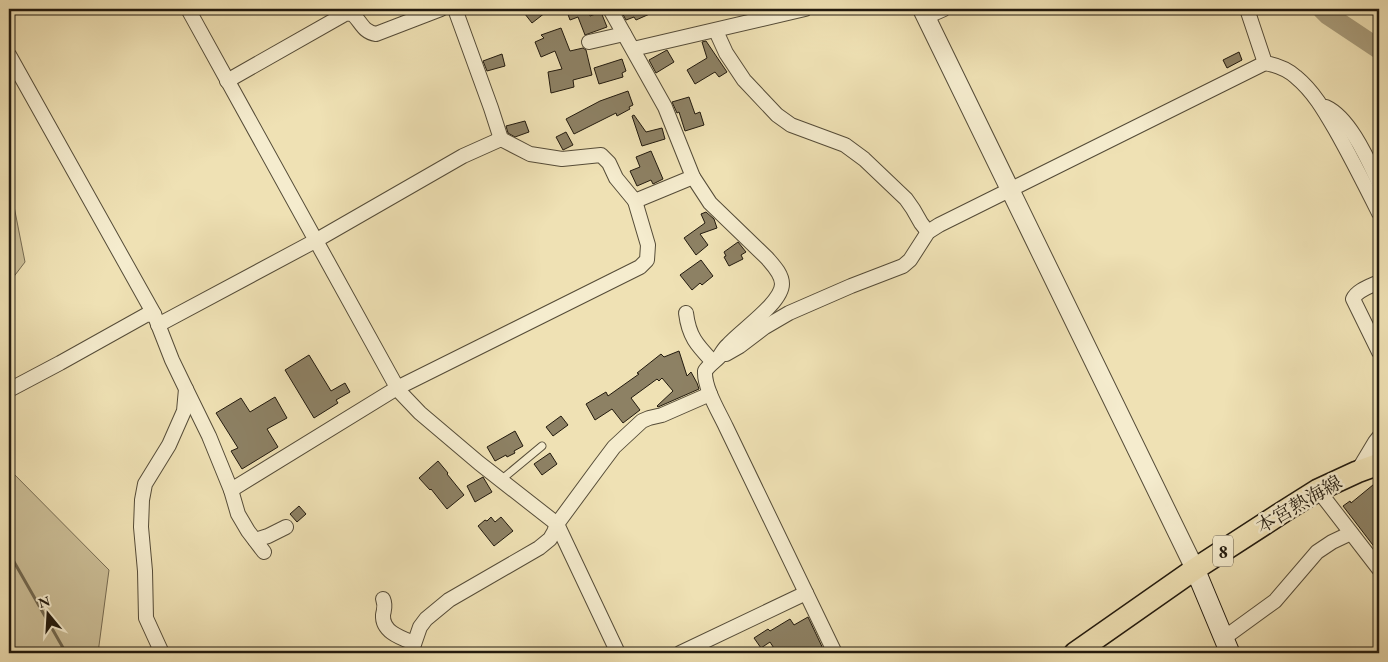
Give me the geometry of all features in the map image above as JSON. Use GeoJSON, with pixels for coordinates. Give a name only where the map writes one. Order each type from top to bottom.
{"type":"FeatureCollection","features":[{"type":"Feature","properties":{"kind":"main road","name":"本宮熱海線"},"geometry":{"type":"LineString","coordinates":[[1075,653],[1195,570],[1318,490],[1379,464]]}},
{"type":"Feature","properties":{"kind":"main road"},"geometry":{"type":"LineString","coordinates":[[1195,570],[1228,648]]}},
{"type":"Feature","properties":{"kind":"street"},"geometry":{"type":"LineString","coordinates":[[188,9],[397,388],[420,413],[557,524],[618,653]]}},
{"type":"Feature","properties":{"kind":"street"},"geometry":{"type":"LineString","coordinates":[[227,81],[345,14],[351,13],[356,16],[366,31],[376,34],[441,9]]}},
{"type":"Feature","properties":{"kind":"street"},"geometry":{"type":"LineString","coordinates":[[231,490],[397,388],[640,267],[647,260],[648,245],[635,202],[616,178],[609,163],[601,155],[562,159],[530,154],[501,139],[456,9]]}},
{"type":"Feature","properties":{"kind":"street"},"geometry":{"type":"LineString","coordinates":[[610,9],[665,107],[693,177],[710,203],[774,266],[781,279],[780,293],[766,310],[728,344],[705,371],[704,376],[710,394],[835,653]]}},
{"type":"Feature","properties":{"kind":"street"},"geometry":{"type":"LineString","coordinates":[[633,49],[805,9]]}},
{"type":"Feature","properties":{"kind":"street"},"geometry":{"type":"LineString","coordinates":[[944,9],[924,13],[1195,570]]}},
{"type":"Feature","properties":{"kind":"street"},"geometry":{"type":"LineString","coordinates":[[1247,9],[1265,63]]}},
{"type":"Feature","properties":{"kind":"street"},"geometry":{"type":"LineString","coordinates":[[716,31],[726,53],[744,80],[777,115],[791,125],[845,145],[864,159],[906,200],[928,232]]}},
{"type":"Feature","properties":{"kind":"street"},"geometry":{"type":"LineString","coordinates":[[590,42],[624,34]]}},
{"type":"Feature","properties":{"kind":"street"},"geometry":{"type":"LineString","coordinates":[[9,55],[156,320],[172,360],[209,436],[231,490],[238,514],[264,552]]}},
{"type":"Feature","properties":{"kind":"street"},"geometry":{"type":"LineString","coordinates":[[716,360],[740,346],[765,327],[790,313],[850,286],[903,266],[910,260],[928,232],[939,225],[1265,63],[1281,68],[1295,76],[1320,104],[1348,152],[1379,214]]}},
{"type":"Feature","properties":{"kind":"street"},"geometry":{"type":"LineString","coordinates":[[1320,104],[1329,108],[1351,130],[1379,183]]}},
{"type":"Feature","properties":{"kind":"street"},"geometry":{"type":"LineString","coordinates":[[156,320],[315,240],[463,156],[501,139]]}},
{"type":"Feature","properties":{"kind":"street"},"geometry":{"type":"LineString","coordinates":[[635,202],[693,177]]}},
{"type":"Feature","properties":{"kind":"street"},"geometry":{"type":"LineString","coordinates":[[1379,282],[1358,292],[1354,295],[1353,299],[1379,352]]}},
{"type":"Feature","properties":{"kind":"street"},"geometry":{"type":"LineString","coordinates":[[686,313],[688,327],[696,344],[716,360]]}},
{"type":"Feature","properties":{"kind":"street"},"geometry":{"type":"LineString","coordinates":[[9,390],[146,315],[156,320]]}},
{"type":"Feature","properties":{"kind":"street"},"geometry":{"type":"LineString","coordinates":[[162,653],[146,618],[145,571],[141,527],[142,500],[145,484],[169,445],[184,411],[186,389]]}},
{"type":"Feature","properties":{"kind":"street"},"geometry":{"type":"LineString","coordinates":[[384,600],[383,618],[385,627],[413,648],[420,627],[426,619],[449,600],[539,548],[550,539],[557,524],[598,467],[614,447],[642,421],[662,415],[710,394]]}},
{"type":"Feature","properties":{"kind":"street"},"geometry":{"type":"LineString","coordinates":[[1357,472],[1379,437]]}},
{"type":"Feature","properties":{"kind":"street"},"geometry":{"type":"LineString","coordinates":[[1318,490],[1379,569]]}},
{"type":"Feature","properties":{"kind":"street"},"geometry":{"type":"LineString","coordinates":[[255,540],[286,527]]}},
{"type":"Feature","properties":{"kind":"street"},"geometry":{"type":"LineString","coordinates":[[1228,648],[1275,601],[1317,552],[1351,533]]}},
{"type":"Feature","properties":{"kind":"street"},"geometry":{"type":"LineString","coordinates":[[680,653],[696,650],[806,593]]}},
{"type":"Feature","properties":{"kind":"lane"},"geometry":{"type":"LineString","coordinates":[[501,480],[542,446]]}},
{"type":"Feature","properties":{"kind":"shaded area"},"geometry":{"type":"Polygon","coordinates":[[[9,181],[25,262],[9,283],[9,181]]]}},
{"type":"Feature","properties":{"kind":"shaded area"},"geometry":{"type":"Polygon","coordinates":[[[9,469],[109,570],[98,653],[9,653],[9,469]]]}},
{"type":"Feature","properties":{"kind":"building"},"geometry":{"type":"Polygon","coordinates":[[[521,9],[550,9],[532,23],[521,9]]]}},
{"type":"Feature","properties":{"kind":"building"},"geometry":{"type":"Polygon","coordinates":[[[566,9],[598,9],[589,13],[590,16],[601,12],[607,27],[585,35],[578,17],[570,20],[566,9]]]}},
{"type":"Feature","properties":{"kind":"building"},"geometry":{"type":"Polygon","coordinates":[[[620,9],[661,9],[636,20],[634,17],[626,20],[620,9]]]}},
{"type":"Feature","properties":{"kind":"building"},"geometry":{"type":"Polygon","coordinates":[[[561,28],[570,51],[583,48],[586,50],[592,75],[573,80],[574,87],[551,93],[548,72],[562,69],[555,51],[541,57],[535,42],[544,38],[541,35],[561,28]]]}},
{"type":"Feature","properties":{"kind":"building"},"geometry":{"type":"Polygon","coordinates":[[[706,41],[727,72],[719,77],[715,72],[695,84],[687,70],[707,58],[702,42],[706,41]]]}},
{"type":"Feature","properties":{"kind":"building"},"geometry":{"type":"Polygon","coordinates":[[[667,50],[674,62],[656,73],[649,60],[667,50]]]}},
{"type":"Feature","properties":{"kind":"building"},"geometry":{"type":"Polygon","coordinates":[[[1239,52],[1242,60],[1227,68],[1223,60],[1239,52]]]}},
{"type":"Feature","properties":{"kind":"building"},"geometry":{"type":"Polygon","coordinates":[[[502,54],[505,66],[487,71],[483,61],[502,54]]]}},
{"type":"Feature","properties":{"kind":"building"},"geometry":{"type":"Polygon","coordinates":[[[622,59],[626,71],[622,73],[623,77],[599,84],[594,68],[622,59]]]}},
{"type":"Feature","properties":{"kind":"building"},"geometry":{"type":"Polygon","coordinates":[[[628,91],[633,105],[629,107],[630,109],[617,116],[616,113],[574,134],[566,119],[600,101],[628,91]]]}},
{"type":"Feature","properties":{"kind":"building"},"geometry":{"type":"Polygon","coordinates":[[[689,97],[695,114],[700,112],[704,125],[685,131],[679,112],[677,113],[672,102],[689,97]]]}},
{"type":"Feature","properties":{"kind":"building"},"geometry":{"type":"Polygon","coordinates":[[[634,115],[646,132],[662,128],[665,139],[642,146],[632,116],[634,115]]]}},
{"type":"Feature","properties":{"kind":"building"},"geometry":{"type":"Polygon","coordinates":[[[525,121],[529,132],[515,137],[508,133],[506,126],[525,121]]]}},
{"type":"Feature","properties":{"kind":"building"},"geometry":{"type":"Polygon","coordinates":[[[566,132],[573,145],[563,150],[556,137],[566,132]]]}},
{"type":"Feature","properties":{"kind":"building"},"geometry":{"type":"Polygon","coordinates":[[[651,151],[663,179],[653,184],[651,180],[637,186],[630,171],[640,167],[636,157],[651,151]]]}},
{"type":"Feature","properties":{"kind":"building"},"geometry":{"type":"Polygon","coordinates":[[[706,212],[714,219],[717,228],[700,234],[708,245],[696,255],[684,238],[705,223],[701,214],[706,212]]]}},
{"type":"Feature","properties":{"kind":"building"},"geometry":{"type":"Polygon","coordinates":[[[738,242],[746,252],[741,255],[743,259],[729,266],[724,257],[726,256],[724,252],[738,242]]]}},
{"type":"Feature","properties":{"kind":"building"},"geometry":{"type":"Polygon","coordinates":[[[701,260],[713,276],[692,290],[680,275],[701,260]]]}},
{"type":"Feature","properties":{"kind":"building"},"geometry":{"type":"Polygon","coordinates":[[[679,351],[687,376],[691,372],[699,389],[658,407],[673,391],[662,378],[659,381],[657,379],[631,398],[640,410],[623,423],[612,409],[595,420],[586,404],[606,392],[608,396],[639,374],[637,373],[661,354],[664,357],[679,351]]]}},
{"type":"Feature","properties":{"kind":"building"},"geometry":{"type":"Polygon","coordinates":[[[309,355],[331,391],[345,383],[350,392],[336,400],[338,403],[314,418],[285,370],[309,355]]]}},
{"type":"Feature","properties":{"kind":"building"},"geometry":{"type":"Polygon","coordinates":[[[275,397],[287,418],[267,429],[278,447],[242,469],[231,451],[238,448],[216,413],[241,398],[250,412],[275,397]]]}},
{"type":"Feature","properties":{"kind":"building"},"geometry":{"type":"Polygon","coordinates":[[[561,416],[568,425],[553,436],[546,427],[561,416]]]}},
{"type":"Feature","properties":{"kind":"building"},"geometry":{"type":"Polygon","coordinates":[[[515,431],[523,446],[514,451],[515,453],[495,461],[487,447],[515,431]]]}},
{"type":"Feature","properties":{"kind":"building"},"geometry":{"type":"Polygon","coordinates":[[[550,453],[557,464],[542,475],[534,464],[550,453]]]}},
{"type":"Feature","properties":{"kind":"building"},"geometry":{"type":"Polygon","coordinates":[[[438,461],[464,495],[447,509],[431,489],[419,478],[438,461]]]}},
{"type":"Feature","properties":{"kind":"building"},"geometry":{"type":"Polygon","coordinates":[[[483,477],[492,492],[475,502],[467,486],[483,477]]]}},
{"type":"Feature","properties":{"kind":"building"},"geometry":{"type":"Polygon","coordinates":[[[1379,480],[1379,553],[1343,506],[1350,501],[1351,503],[1379,480]]]}},
{"type":"Feature","properties":{"kind":"building"},"geometry":{"type":"Polygon","coordinates":[[[299,506],[306,514],[297,522],[290,514],[299,506]]]}},
{"type":"Feature","properties":{"kind":"building"},"geometry":{"type":"Polygon","coordinates":[[[491,517],[495,522],[501,517],[513,531],[494,546],[478,526],[491,517]]]}},
{"type":"Feature","properties":{"kind":"building"},"geometry":{"type":"Polygon","coordinates":[[[808,617],[825,653],[777,653],[770,642],[761,648],[754,638],[790,619],[794,625],[808,617]]]}},
{"type":"Feature","properties":{"kind":"waterway"},"geometry":{"type":"LineString","coordinates":[[1322,9],[1379,49]]}},
{"type":"Feature","properties":{"kind":"waterway"},"geometry":{"type":"LineString","coordinates":[[9,553],[66,653]]}}]}
